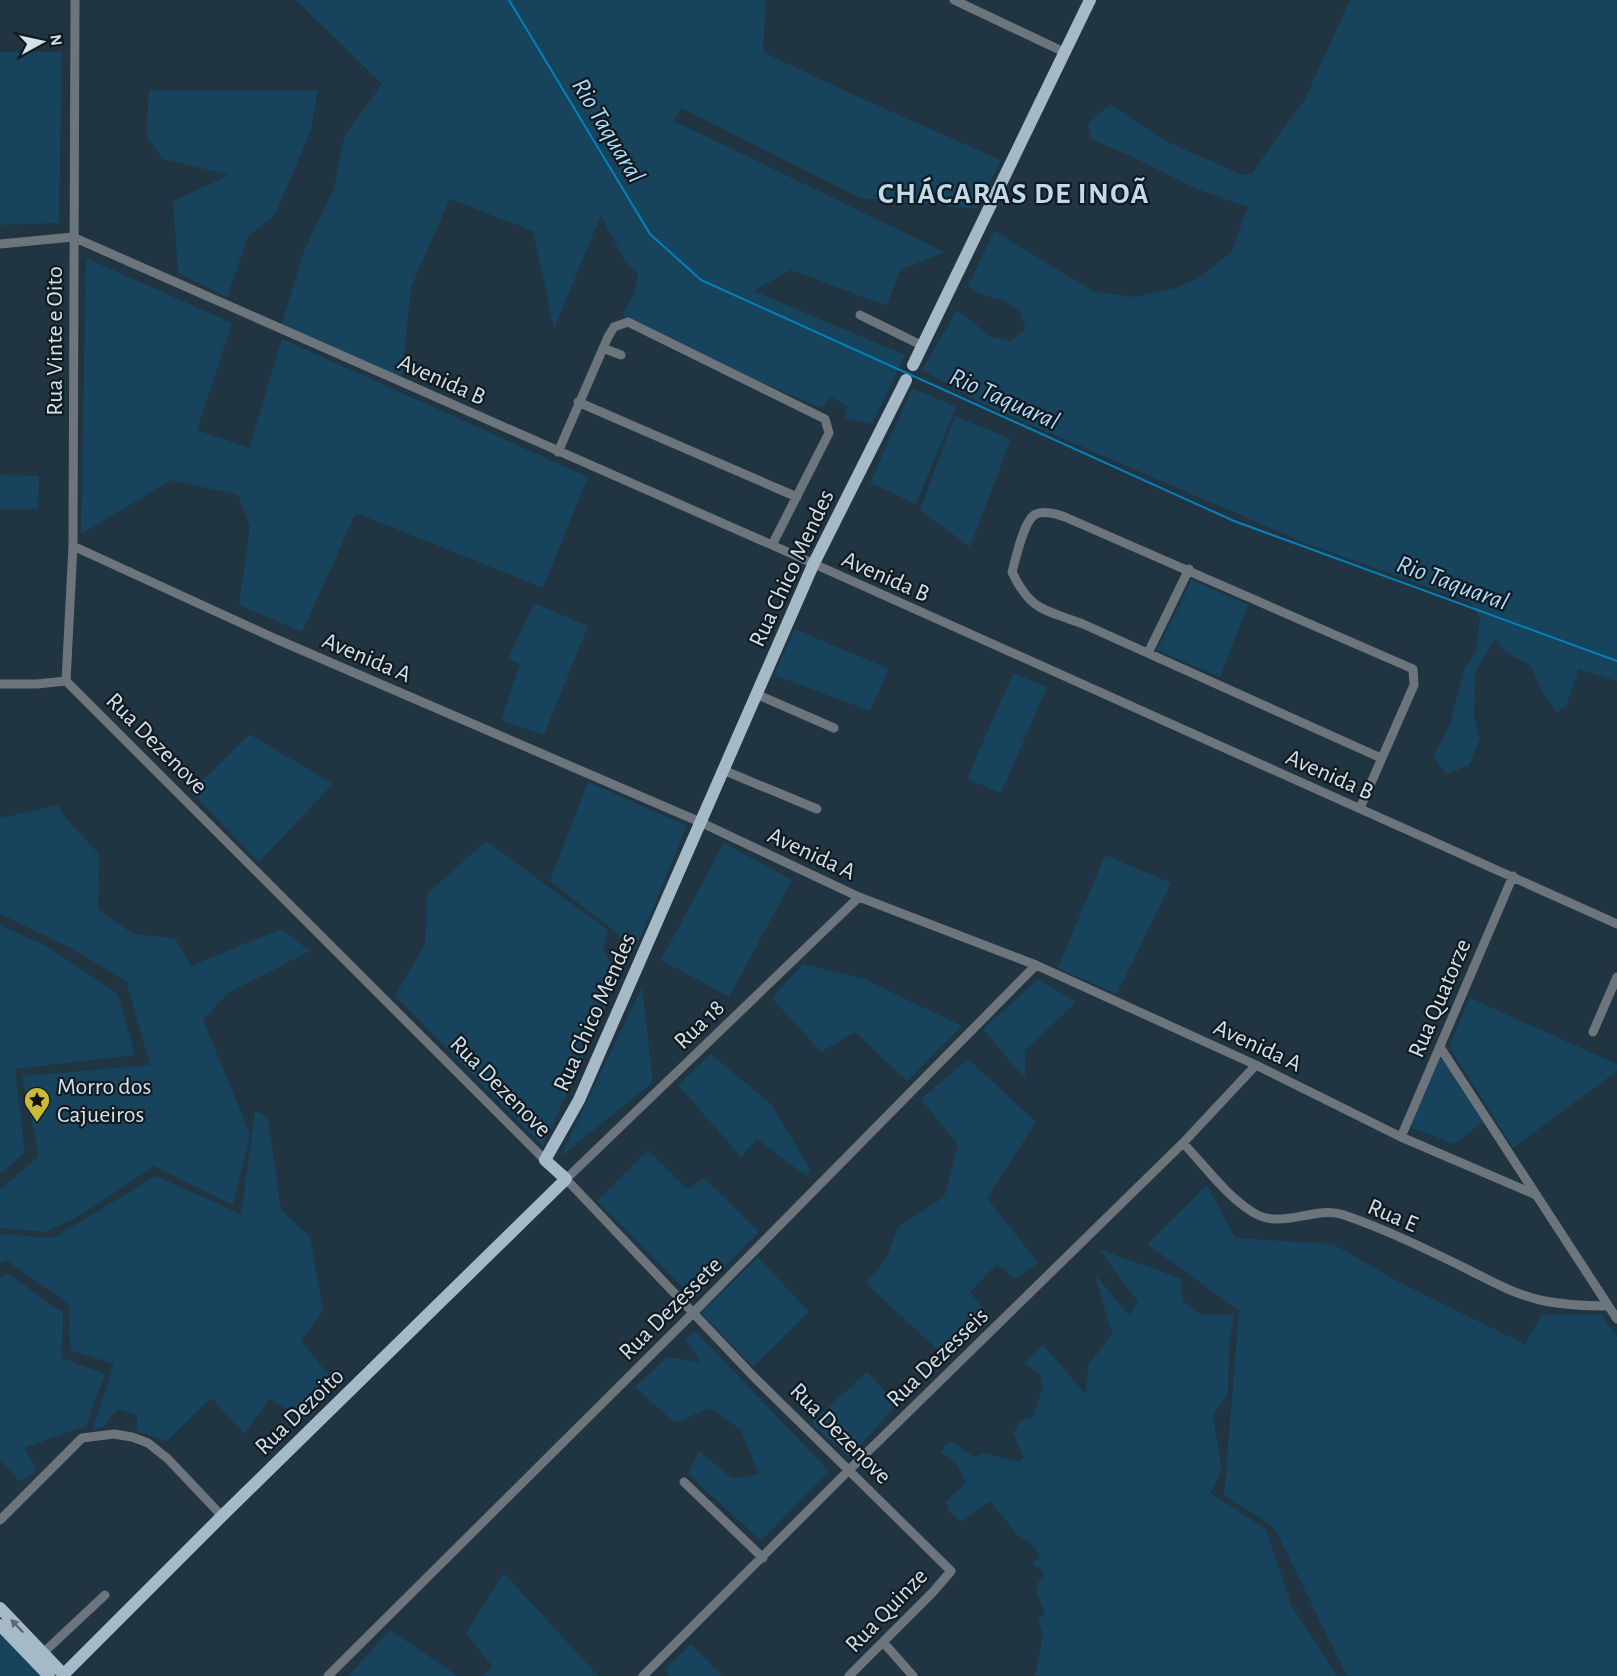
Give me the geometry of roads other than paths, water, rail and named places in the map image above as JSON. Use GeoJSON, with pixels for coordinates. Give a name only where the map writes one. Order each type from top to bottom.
{"type":"FeatureCollection","features":[{"type":"Feature","properties":{"kind":"main road","name":"Rua Chico Mendes"},"geometry":{"type":"LineString","coordinates":[[913,365],[1090,0]]}},
{"type":"Feature","properties":{"kind":"main road","name":"Rua Chico Mendes"},"geometry":{"type":"LineString","coordinates":[[545,1160],[579,1100],[813,565],[906,380]]}},
{"type":"Feature","properties":{"kind":"main road","name":"Rua Dezenove"},"geometry":{"type":"LineString","coordinates":[[545,1160],[566,1179]]}},
{"type":"Feature","properties":{"kind":"main road","name":"Rua Dezoito"},"geometry":{"type":"LineString","coordinates":[[64,1675],[222,1516],[566,1179]]}},
{"type":"Feature","properties":{"kind":"main road"},"geometry":{"type":"LineString","coordinates":[[0,1608],[64,1675]]}},
{"type":"Feature","properties":{"kind":"main road"},"geometry":{"type":"LineString","coordinates":[[0,1625],[49,1676]]}},
{"type":"Feature","properties":{"kind":"street","name":"Rua Vinte e Oito"},"geometry":{"type":"LineString","coordinates":[[66,681],[74,546],[75,0]]}},
{"type":"Feature","properties":{"kind":"street"},"geometry":{"type":"LineString","coordinates":[[954,0],[1064,52]]}},
{"type":"Feature","properties":{"kind":"street"},"geometry":{"type":"LineString","coordinates":[[0,244],[73,237]]}},
{"type":"Feature","properties":{"kind":"street","name":"Avenida B"},"geometry":{"type":"LineString","coordinates":[[73,237],[772,545],[1617,924]]}},
{"type":"Feature","properties":{"kind":"street"},"geometry":{"type":"LineString","coordinates":[[860,315],[922,346]]}},
{"type":"Feature","properties":{"kind":"street"},"geometry":{"type":"LineString","coordinates":[[558,452],[578,402],[614,327],[628,322],[825,419],[829,433],[772,545]]}},
{"type":"Feature","properties":{"kind":"street"},"geometry":{"type":"LineString","coordinates":[[603,348],[621,355]]}},
{"type":"Feature","properties":{"kind":"street","name":"Rua Chico Mendes"},"geometry":{"type":"LineString","coordinates":[[906,380],[913,365]]}},
{"type":"Feature","properties":{"kind":"street"},"geometry":{"type":"LineString","coordinates":[[578,402],[797,497]]}},
{"type":"Feature","properties":{"kind":"street"},"geometry":{"type":"LineString","coordinates":[[1360,808],[1414,685],[1413,669],[1054,513],[1036,514],[1029,520],[1012,572],[1022,592],[1035,606],[1083,624],[1381,758]]}},
{"type":"Feature","properties":{"kind":"street","name":"Avenida A"},"geometry":{"type":"LineString","coordinates":[[74,546],[276,639],[700,822],[859,897],[1036,965],[1256,1065],[1401,1137],[1534,1194]]}},
{"type":"Feature","properties":{"kind":"street"},"geometry":{"type":"LineString","coordinates":[[1148,653],[1189,570]]}},
{"type":"Feature","properties":{"kind":"street"},"geometry":{"type":"LineString","coordinates":[[0,684],[66,681]]}},
{"type":"Feature","properties":{"kind":"street","name":"Rua Dezenove"},"geometry":{"type":"LineString","coordinates":[[66,681],[545,1160]]}},
{"type":"Feature","properties":{"kind":"street"},"geometry":{"type":"LineString","coordinates":[[756,694],[834,728]]}},
{"type":"Feature","properties":{"kind":"street"},"geometry":{"type":"LineString","coordinates":[[723,770],[817,809]]}},
{"type":"Feature","properties":{"kind":"street","name":"Rua Quatorze"},"geometry":{"type":"LineString","coordinates":[[1401,1137],[1513,876]]}},
{"type":"Feature","properties":{"kind":"street","name":"Rua 18"},"geometry":{"type":"LineString","coordinates":[[566,1179],[859,897]]}},
{"type":"Feature","properties":{"kind":"street","name":"Rua Dezessete"},"geometry":{"type":"LineString","coordinates":[[328,1676],[694,1312],[1036,965]]}},
{"type":"Feature","properties":{"kind":"street"},"geometry":{"type":"LineString","coordinates":[[1593,1032],[1617,977]]}},
{"type":"Feature","properties":{"kind":"street"},"geometry":{"type":"LineString","coordinates":[[1440,1047],[1617,1319]]}},
{"type":"Feature","properties":{"kind":"street","name":"Rua Dezesseis"},"geometry":{"type":"LineString","coordinates":[[644,1676],[849,1470],[1184,1143],[1256,1065]]}},
{"type":"Feature","properties":{"kind":"street","name":"Rua E"},"geometry":{"type":"LineString","coordinates":[[1184,1143],[1235,1198],[1256,1214],[1275,1219],[1311,1213],[1341,1214],[1517,1293],[1538,1300],[1568,1305],[1608,1306]]}},
{"type":"Feature","properties":{"kind":"street","name":"Rua Dezenove"},"geometry":{"type":"LineString","coordinates":[[566,1179],[754,1377],[951,1571]]}},
{"type":"Feature","properties":{"kind":"street"},"geometry":{"type":"LineString","coordinates":[[0,1520],[82,1438],[114,1434],[148,1443],[168,1458],[222,1516]]}},
{"type":"Feature","properties":{"kind":"street"},"geometry":{"type":"LineString","coordinates":[[684,1482],[763,1558]]}},
{"type":"Feature","properties":{"kind":"street","name":"Rua Quinze"},"geometry":{"type":"LineString","coordinates":[[849,1676],[951,1571]]}},
{"type":"Feature","properties":{"kind":"street"},"geometry":{"type":"LineString","coordinates":[[43,1653],[105,1595]]}},
{"type":"Feature","properties":{"kind":"street"},"geometry":{"type":"LineString","coordinates":[[883,1642],[913,1676]]}},
{"type":"Feature","properties":{"kind":"waterway","name":"Rio Taquaral"},"geometry":{"type":"LineString","coordinates":[[509,0],[650,234],[701,280],[1234,521],[1617,661]]}},
{"type":"Feature","properties":{"kind":"place","name":"Morro dos Cajueiros"},"geometry":{"type":"Point","coordinates":[37,1123]}},
{"type":"Feature","properties":{"kind":"district","name":"CHÁCARAS DE INOÃ"},"geometry":{"type":"Point","coordinates":[1014,193]}}]}
